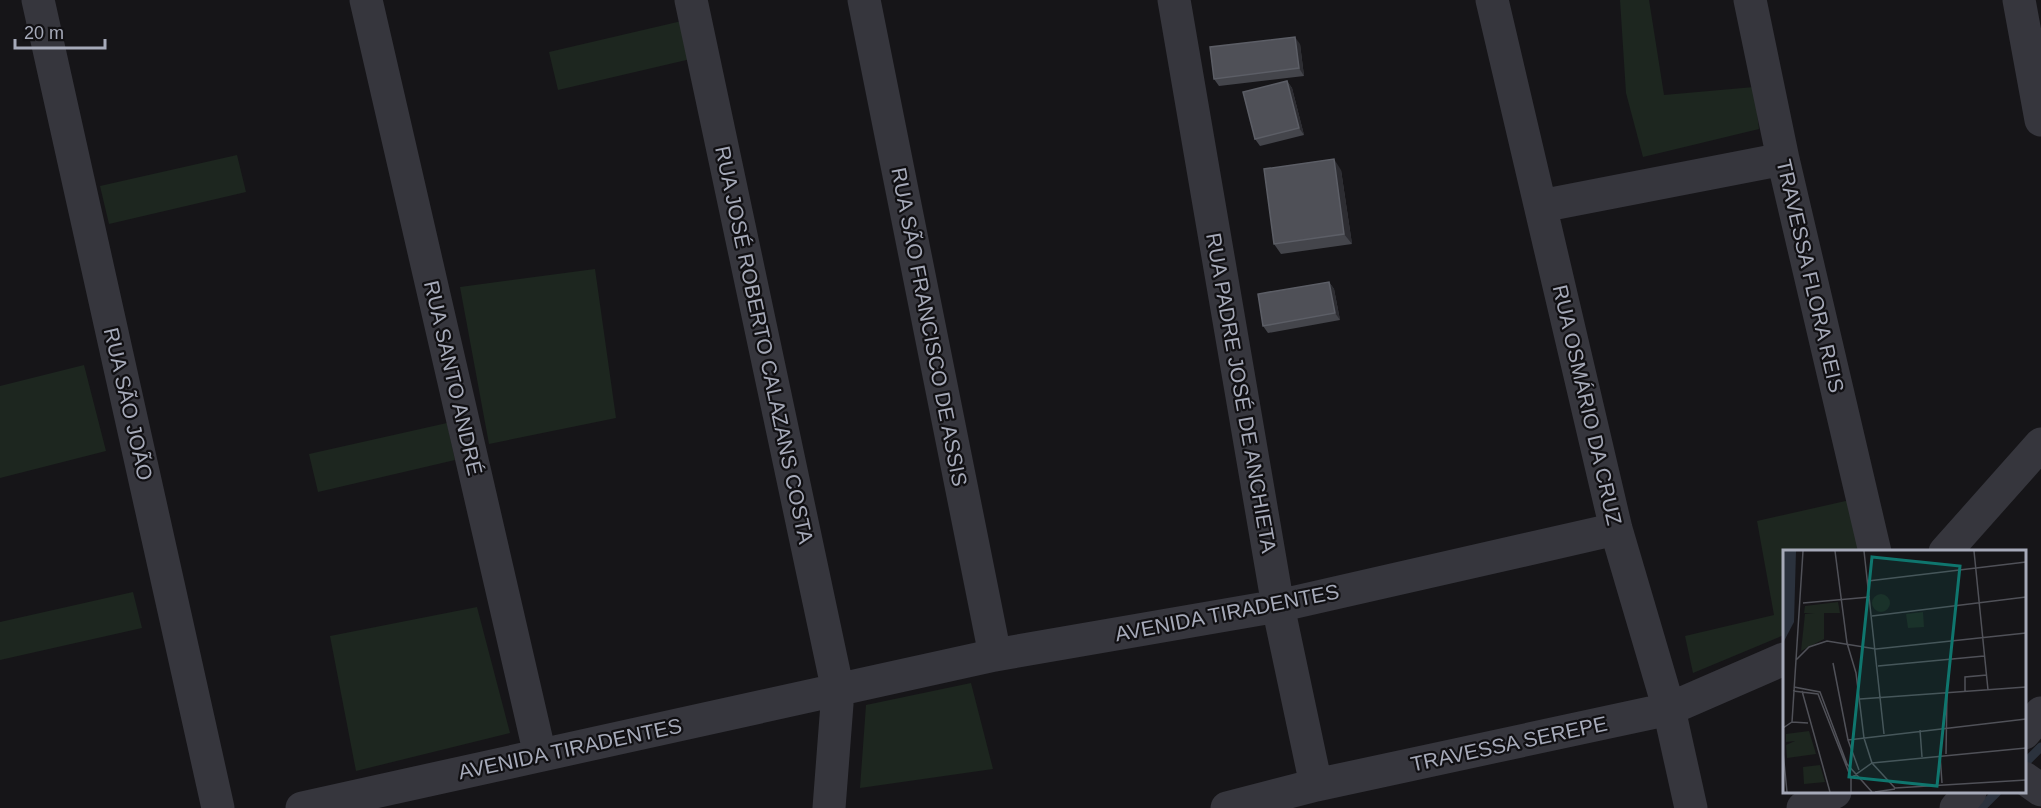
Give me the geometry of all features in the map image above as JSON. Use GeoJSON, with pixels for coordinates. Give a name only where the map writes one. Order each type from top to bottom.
{"type":"FeatureCollection","features":[{"type":"Feature","properties":{"kind":"street","name":"RUA SÃO JOÃO"},"geometry":{"type":"LineString","coordinates":[[38,0],[218,808]]}},
{"type":"Feature","properties":{"kind":"street","name":"RUA SANTO ANDRÉ"},"geometry":{"type":"LineString","coordinates":[[366,0],[540,755]]}},
{"type":"Feature","properties":{"kind":"street","name":"RUA JOSÉ ROBERTO CALAZANS COSTA"},"geometry":{"type":"LineString","coordinates":[[691,0],[838,691]]}},
{"type":"Feature","properties":{"kind":"street","name":"RUA SÃO FRANCISCO DE ASSIS"},"geometry":{"type":"LineString","coordinates":[[864,0],[995,655]]}},
{"type":"Feature","properties":{"kind":"street","name":"RUA PADRE JOSÉ DE ANCHIETA"},"geometry":{"type":"LineString","coordinates":[[1174,0],[1278,606],[1316,785]]}},
{"type":"Feature","properties":{"kind":"street","name":"RUA OSMÁRIO DA CRUZ"},"geometry":{"type":"LineString","coordinates":[[1492,0],[1616,529],[1668,710],[1690,808]]}},
{"type":"Feature","properties":{"kind":"street"},"geometry":{"type":"LineString","coordinates":[[2019,0],[2035,51],[2041,120]]}},
{"type":"Feature","properties":{"kind":"street","name":"TRAVESSA FLORA REIS"},"geometry":{"type":"LineString","coordinates":[[1754,1],[1783,159],[1875,550]]}},
{"type":"Feature","properties":{"kind":"street"},"geometry":{"type":"LineString","coordinates":[[1541,206],[1783,159]]}},
{"type":"Feature","properties":{"kind":"street"},"geometry":{"type":"LineString","coordinates":[[1946,550],[2041,444]]}},
{"type":"Feature","properties":{"kind":"street","name":"AVENIDA TIRADENTES"},"geometry":{"type":"LineString","coordinates":[[302,808],[370,801],[540,755],[995,655],[1278,606],[1616,529]]}},
{"type":"Feature","properties":{"kind":"street","name":"TRAVESSA SEREPE"},"geometry":{"type":"LineString","coordinates":[[1227,808],[1316,785],[1668,710],[1783,660]]}},
{"type":"Feature","properties":{"kind":"street"},"geometry":{"type":"LineString","coordinates":[[829,808],[838,691]]}},
{"type":"Feature","properties":{"kind":"street"},"geometry":{"type":"LineString","coordinates":[[2026,732],[2041,713]]}},
{"type":"Feature","properties":{"kind":"street"},"geometry":{"type":"LineString","coordinates":[[1803,808],[1833,793]]}},
{"type":"Feature","properties":{"kind":"street"},"geometry":{"type":"LineString","coordinates":[[1956,808],[1969,793]]}},
{"type":"Feature","properties":{"kind":"shaded area"},"geometry":{"type":"Polygon","coordinates":[[[1620,0],[1649,0],[1664,95],[1754,87],[1759,129],[1643,157],[1626,93],[1620,0]]]}},
{"type":"Feature","properties":{"kind":"shaded area"},"geometry":{"type":"Polygon","coordinates":[[[686,20],[695,58],[558,90],[549,52],[686,20]]]}},
{"type":"Feature","properties":{"kind":"shaded area"},"geometry":{"type":"Polygon","coordinates":[[[237,155],[246,192],[109,224],[100,186],[237,155]]]}},
{"type":"Feature","properties":{"kind":"shaded area"},"geometry":{"type":"Polygon","coordinates":[[[595,269],[616,418],[489,444],[460,287],[595,269]]]}},
{"type":"Feature","properties":{"kind":"shaded area"},"geometry":{"type":"Polygon","coordinates":[[[84,365],[106,451],[0,478],[0,386],[84,365]]]}},
{"type":"Feature","properties":{"kind":"shaded area"},"geometry":{"type":"Polygon","coordinates":[[[447,423],[455,460],[318,492],[309,454],[447,423]]]}},
{"type":"Feature","properties":{"kind":"shaded area"},"geometry":{"type":"Polygon","coordinates":[[[1850,500],[1859,550],[1783,550],[1783,635],[1693,673],[1685,636],[1774,615],[1757,521],[1850,500]]]}},
{"type":"Feature","properties":{"kind":"shaded area"},"geometry":{"type":"Polygon","coordinates":[[[133,592],[142,628],[0,660],[0,622],[133,592]]]}},
{"type":"Feature","properties":{"kind":"shaded area"},"geometry":{"type":"Polygon","coordinates":[[[477,607],[510,733],[356,771],[330,636],[477,607]]]}},
{"type":"Feature","properties":{"kind":"shaded area"},"geometry":{"type":"Polygon","coordinates":[[[971,683],[993,769],[860,788],[866,705],[971,683]]]}},
{"type":"Feature","properties":{"kind":"building"},"geometry":{"type":"Polygon","coordinates":[[[1295,37],[1299,68],[1214,79],[1210,47],[1295,37]]]}},
{"type":"Feature","properties":{"kind":"building"},"geometry":{"type":"Polygon","coordinates":[[[1287,81],[1299,128],[1255,139],[1243,92],[1287,81]]]}},
{"type":"Feature","properties":{"kind":"building"},"geometry":{"type":"Polygon","coordinates":[[[1334,159],[1344,234],[1274,244],[1264,169],[1334,159]]]}},
{"type":"Feature","properties":{"kind":"building"},"geometry":{"type":"Polygon","coordinates":[[[1329,282],[1335,313],[1263,326],[1258,294],[1329,282]]]}},
{"type":"Feature","properties":{"kind":"waterway"},"geometry":{"type":"LineString","coordinates":[[2026,762],[2041,747]]}},
{"type":"Feature","properties":{"kind":"waterway"},"geometry":{"type":"LineString","coordinates":[[1981,808],[1996,793]]}}]}
